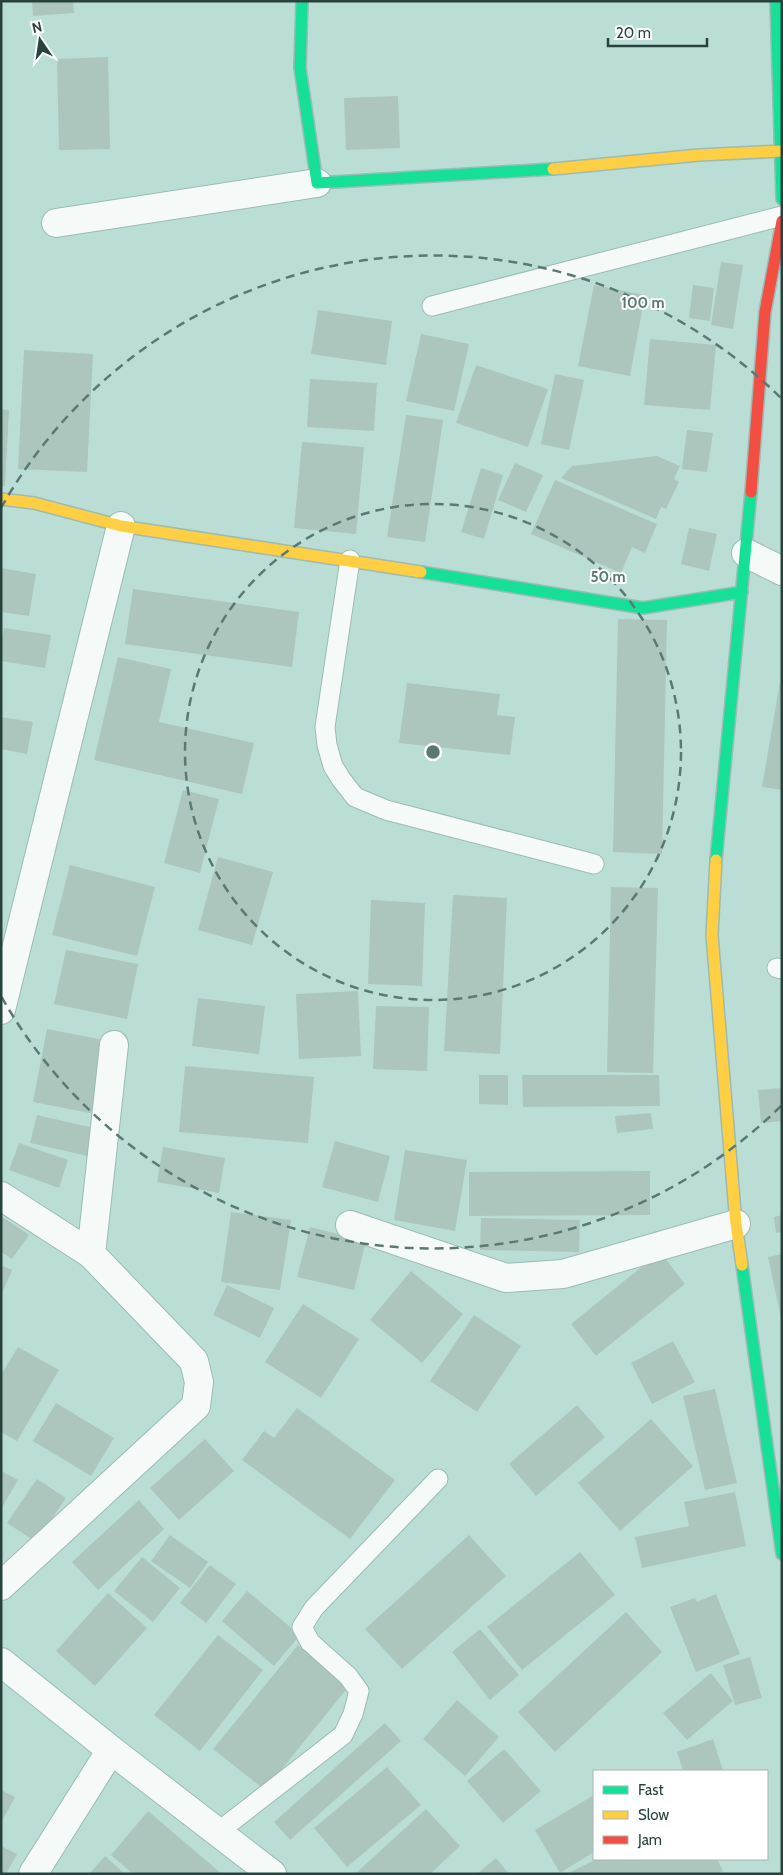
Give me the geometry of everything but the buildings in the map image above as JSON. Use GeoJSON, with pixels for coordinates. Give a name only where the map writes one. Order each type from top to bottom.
{"type":"FeatureCollection","features":[{"type":"Feature","properties":{"kind":"street"},"geometry":{"type":"LineString","coordinates":[[302,1],[300,68],[317,183]]}},
{"type":"Feature","properties":{"kind":"street"},"geometry":{"type":"LineString","coordinates":[[776,1],[782,199]]}},
{"type":"Feature","properties":{"kind":"street"},"geometry":{"type":"LineString","coordinates":[[56,222],[317,183],[556,168],[699,155],[780,151]]}},
{"type":"Feature","properties":{"kind":"street"},"geometry":{"type":"LineString","coordinates":[[782,221],[716,851],[712,935],[736,1224],[776,1482],[782,1554]]}},
{"type":"Feature","properties":{"kind":"street"},"geometry":{"type":"LineString","coordinates":[[1,498],[34,503],[121,526],[350,560],[643,608],[742,592]]}},
{"type":"Feature","properties":{"kind":"street"},"geometry":{"type":"LineString","coordinates":[[1,1010],[121,526]]}},
{"type":"Feature","properties":{"kind":"street"},"geometry":{"type":"LineString","coordinates":[[746,553],[782,571]]}},
{"type":"Feature","properties":{"kind":"street"},"geometry":{"type":"LineString","coordinates":[[91,1254],[114,1045]]}},
{"type":"Feature","properties":{"kind":"street"},"geometry":{"type":"LineString","coordinates":[[1,1196],[91,1254],[194,1361],[199,1382],[196,1406],[1,1586]]}},
{"type":"Feature","properties":{"kind":"street"},"geometry":{"type":"LineString","coordinates":[[350,1225],[506,1278],[563,1274],[736,1224]]}},
{"type":"Feature","properties":{"kind":"street"},"geometry":{"type":"LineString","coordinates":[[1,1662],[111,1750],[272,1874]]}},
{"type":"Feature","properties":{"kind":"street"},"geometry":{"type":"LineString","coordinates":[[33,1874],[111,1750]]}},
{"type":"Feature","properties":{"kind":"lane"},"geometry":{"type":"LineString","coordinates":[[432,306],[782,216]]}},
{"type":"Feature","properties":{"kind":"lane"},"geometry":{"type":"LineString","coordinates":[[350,560],[325,727],[327,745],[333,766],[355,797],[386,810],[594,864]]}},
{"type":"Feature","properties":{"kind":"lane"},"geometry":{"type":"LineString","coordinates":[[218,1832],[344,1734],[353,1714],[359,1690],[348,1676],[310,1642],[302,1627],[314,1608],[438,1479]]}},
{"type":"Feature","properties":{"kind":"traffic: fast"},"geometry":{"type":"LineString","coordinates":[[302,1],[300,68],[317,183],[553,169]]}},
{"type":"Feature","properties":{"kind":"traffic: fast"},"geometry":{"type":"LineString","coordinates":[[776,1],[782,199]]}},
{"type":"Feature","properties":{"kind":"traffic: fast"},"geometry":{"type":"LineString","coordinates":[[716,860],[751,492]]}},
{"type":"Feature","properties":{"kind":"traffic: fast"},"geometry":{"type":"LineString","coordinates":[[421,572],[643,608],[742,592]]}},
{"type":"Feature","properties":{"kind":"traffic: fast"},"geometry":{"type":"LineString","coordinates":[[742,1265],[782,1554]]}},
{"type":"Feature","properties":{"kind":"traffic: slow"},"geometry":{"type":"LineString","coordinates":[[553,169],[699,155],[782,151]]}},
{"type":"Feature","properties":{"kind":"traffic: slow"},"geometry":{"type":"LineString","coordinates":[[1,499],[34,503],[121,526],[421,572]]}},
{"type":"Feature","properties":{"kind":"traffic: slow"},"geometry":{"type":"LineString","coordinates":[[716,860],[712,935],[736,1224],[742,1265]]}},
{"type":"Feature","properties":{"kind":"traffic: jam"},"geometry":{"type":"LineString","coordinates":[[751,492],[765,312],[782,221]]}}]}
